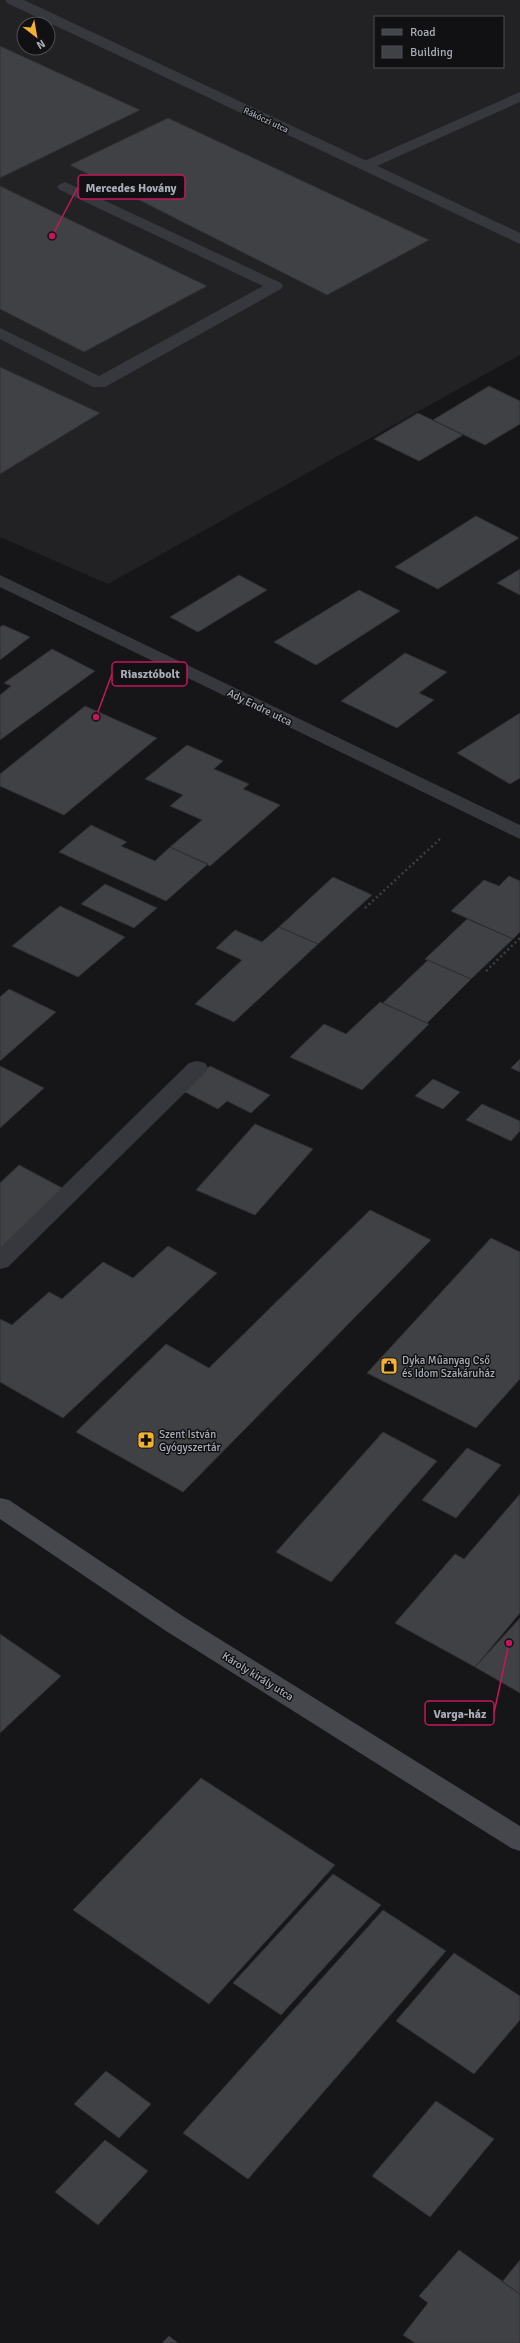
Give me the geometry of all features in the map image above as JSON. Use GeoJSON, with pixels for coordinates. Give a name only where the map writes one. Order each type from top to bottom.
{"type":"FeatureCollection","features":[{"type":"Feature","properties":{"kind":"street","name":"Rákóczi utca"},"geometry":{"type":"LineString","coordinates":[[12,0],[520,239]]}},
{"type":"Feature","properties":{"kind":"street"},"geometry":{"type":"LineString","coordinates":[[365,166],[520,96]]}},
{"type":"Feature","properties":{"kind":"street"},"geometry":{"type":"LineString","coordinates":[[0,333],[99,383],[275,286],[65,187]]}},
{"type":"Feature","properties":{"kind":"street","name":"Ady Endre utca"},"geometry":{"type":"LineString","coordinates":[[0,580],[520,833]]}},
{"type":"Feature","properties":{"kind":"street"},"geometry":{"type":"LineString","coordinates":[[0,1261],[197,1068]]}},
{"type":"Feature","properties":{"kind":"street","name":"Károly király utca"},"geometry":{"type":"LineString","coordinates":[[0,1507],[175,1624],[520,1840]]}},
{"type":"Feature","properties":{"kind":"path"},"geometry":{"type":"LineString","coordinates":[[365,908],[440,840]]}},
{"type":"Feature","properties":{"kind":"path"},"geometry":{"type":"LineString","coordinates":[[486,971],[520,938]]}},
{"type":"Feature","properties":{"kind":"shaded area"},"geometry":{"type":"Polygon","coordinates":[[[0,0],[520,0],[520,355],[108,584],[0,537],[0,0]]]}},
{"type":"Feature","properties":{"kind":"building"},"geometry":{"type":"Polygon","coordinates":[[[0,46],[16,53],[16,56],[22,56],[140,110],[0,178],[0,46]]]}},
{"type":"Feature","properties":{"kind":"building"},"geometry":{"type":"Polygon","coordinates":[[[168,118],[429,240],[327,295],[70,165],[168,118]]]}},
{"type":"Feature","properties":{"kind":"building"},"geometry":{"type":"Polygon","coordinates":[[[0,186],[207,286],[84,352],[0,309],[0,186]]]}},
{"type":"Feature","properties":{"kind":"building"},"geometry":{"type":"Polygon","coordinates":[[[0,367],[100,413],[0,474],[0,367]]]}},
{"type":"Feature","properties":{"kind":"building"},"geometry":{"type":"Polygon","coordinates":[[[489,386],[520,401],[520,424],[485,445],[433,420],[489,386]]]}},
{"type":"Feature","properties":{"kind":"building"},"geometry":{"type":"Polygon","coordinates":[[[418,413],[463,435],[419,461],[374,439],[418,413]]]}},
{"type":"Feature","properties":{"kind":"building"},"geometry":{"type":"Polygon","coordinates":[[[476,516],[519,538],[438,589],[395,567],[476,516]]]}},
{"type":"Feature","properties":{"kind":"building"},"geometry":{"type":"Polygon","coordinates":[[[520,569],[520,595],[497,583],[520,569]]]}},
{"type":"Feature","properties":{"kind":"building"},"geometry":{"type":"Polygon","coordinates":[[[239,575],[267,590],[198,632],[170,617],[239,575]]]}},
{"type":"Feature","properties":{"kind":"building"},"geometry":{"type":"Polygon","coordinates":[[[359,590],[400,611],[316,665],[274,642],[359,590]]]}},
{"type":"Feature","properties":{"kind":"building"},"geometry":{"type":"Polygon","coordinates":[[[3,625],[30,637],[0,660],[0,627],[3,625]]]}},
{"type":"Feature","properties":{"kind":"building"},"geometry":{"type":"Polygon","coordinates":[[[52,649],[95,671],[0,740],[0,695],[11,686],[4,683],[52,649]]]}},
{"type":"Feature","properties":{"kind":"building"},"geometry":{"type":"Polygon","coordinates":[[[405,653],[447,672],[419,693],[434,700],[397,728],[341,701],[405,653]]]}},
{"type":"Feature","properties":{"kind":"building"},"geometry":{"type":"Polygon","coordinates":[[[85,706],[157,738],[64,815],[0,786],[0,774],[85,706]]]}},
{"type":"Feature","properties":{"kind":"building"},"geometry":{"type":"Polygon","coordinates":[[[520,713],[520,778],[510,784],[457,753],[520,713]]]}},
{"type":"Feature","properties":{"kind":"building"},"geometry":{"type":"Polygon","coordinates":[[[187,745],[223,761],[214,769],[249,784],[243,789],[280,805],[210,866],[170,847],[202,820],[170,806],[183,795],[145,779],[187,745]]]}},
{"type":"Feature","properties":{"kind":"building"},"geometry":{"type":"Polygon","coordinates":[[[91,825],[127,842],[121,846],[155,861],[170,847],[208,864],[166,901],[59,852],[91,825]]]}},
{"type":"Feature","properties":{"kind":"building"},"geometry":{"type":"Polygon","coordinates":[[[509,876],[520,881],[520,932],[513,939],[451,911],[484,880],[499,886],[509,876]]]}},
{"type":"Feature","properties":{"kind":"building"},"geometry":{"type":"Polygon","coordinates":[[[333,877],[372,895],[318,944],[279,927],[333,877]]]}},
{"type":"Feature","properties":{"kind":"building"},"geometry":{"type":"Polygon","coordinates":[[[105,884],[157,908],[134,928],[81,904],[105,884]]]}},
{"type":"Feature","properties":{"kind":"building"},"geometry":{"type":"Polygon","coordinates":[[[60,906],[125,937],[78,977],[12,946],[60,906]]]}},
{"type":"Feature","properties":{"kind":"building"},"geometry":{"type":"Polygon","coordinates":[[[467,919],[513,939],[471,979],[425,959],[467,919]]]}},
{"type":"Feature","properties":{"kind":"building"},"geometry":{"type":"Polygon","coordinates":[[[279,927],[318,944],[234,1022],[195,1004],[242,960],[216,948],[235,930],[262,942],[279,927]]]}},
{"type":"Feature","properties":{"kind":"building"},"geometry":{"type":"Polygon","coordinates":[[[428,960],[471,979],[427,1023],[383,1003],[428,960]]]}},
{"type":"Feature","properties":{"kind":"building"},"geometry":{"type":"Polygon","coordinates":[[[9,989],[56,1012],[0,1061],[0,997],[9,989]]]}},
{"type":"Feature","properties":{"kind":"building"},"geometry":{"type":"Polygon","coordinates":[[[380,1002],[429,1024],[362,1090],[290,1057],[324,1024],[346,1034],[380,1002]]]}},
{"type":"Feature","properties":{"kind":"building"},"geometry":{"type":"Polygon","coordinates":[[[520,1059],[520,1072],[511,1068],[520,1059]]]}},
{"type":"Feature","properties":{"kind":"building"},"geometry":{"type":"Polygon","coordinates":[[[0,1066],[44,1088],[0,1128],[0,1066]]]}},
{"type":"Feature","properties":{"kind":"building"},"geometry":{"type":"Polygon","coordinates":[[[210,1066],[270,1095],[251,1113],[227,1101],[218,1109],[183,1091],[210,1066]]]}},
{"type":"Feature","properties":{"kind":"building"},"geometry":{"type":"Polygon","coordinates":[[[433,1079],[460,1092],[443,1109],[415,1096],[433,1079]]]}},
{"type":"Feature","properties":{"kind":"building"},"geometry":{"type":"Polygon","coordinates":[[[482,1104],[520,1121],[520,1131],[511,1141],[466,1120],[482,1104]]]}},
{"type":"Feature","properties":{"kind":"building"},"geometry":{"type":"Polygon","coordinates":[[[255,1124],[313,1149],[255,1215],[196,1190],[255,1124]]]}},
{"type":"Feature","properties":{"kind":"building"},"geometry":{"type":"Polygon","coordinates":[[[19,1165],[66,1190],[0,1252],[0,1183],[19,1165]]]}},
{"type":"Feature","properties":{"kind":"building"},"geometry":{"type":"Polygon","coordinates":[[[370,1210],[431,1240],[183,1492],[76,1432],[166,1344],[209,1368],[370,1210]]]}},
{"type":"Feature","properties":{"kind":"building"},"geometry":{"type":"Polygon","coordinates":[[[491,1238],[520,1252],[520,1379],[476,1428],[367,1373],[491,1238]]]}},
{"type":"Feature","properties":{"kind":"building"},"geometry":{"type":"Polygon","coordinates":[[[168,1246],[217,1273],[63,1418],[0,1382],[0,1319],[12,1325],[49,1292],[62,1299],[103,1262],[133,1278],[168,1246]]]}},
{"type":"Feature","properties":{"kind":"building"},"geometry":{"type":"Polygon","coordinates":[[[383,1432],[437,1461],[331,1582],[276,1552],[383,1432]]]}},
{"type":"Feature","properties":{"kind":"building"},"geometry":{"type":"Polygon","coordinates":[[[467,1448],[501,1465],[456,1518],[422,1500],[467,1448]]]}},
{"type":"Feature","properties":{"kind":"building"},"geometry":{"type":"Polygon","coordinates":[[[520,1494],[520,1613],[475,1667],[395,1623],[455,1554],[464,1559],[520,1494]]]}},
{"type":"Feature","properties":{"kind":"building"},"geometry":{"type":"Polygon","coordinates":[[[520,1618],[520,1693],[475,1667],[520,1618]]]}},
{"type":"Feature","properties":{"kind":"building"},"geometry":{"type":"Polygon","coordinates":[[[0,1634],[61,1676],[0,1733],[0,1634]]]}},
{"type":"Feature","properties":{"kind":"building"},"geometry":{"type":"Polygon","coordinates":[[[201,1778],[335,1865],[209,2004],[73,1910],[201,1778]]]}},
{"type":"Feature","properties":{"kind":"building"},"geometry":{"type":"Polygon","coordinates":[[[333,1874],[381,1905],[281,2015],[233,1983],[333,1874]]]}},
{"type":"Feature","properties":{"kind":"building"},"geometry":{"type":"Polygon","coordinates":[[[383,1910],[446,1951],[248,2179],[183,2133],[383,1910]]]}},
{"type":"Feature","properties":{"kind":"building"},"geometry":{"type":"Polygon","coordinates":[[[454,1953],[520,1996],[520,2020],[474,2074],[396,2021],[454,1953]]]}},
{"type":"Feature","properties":{"kind":"building"},"geometry":{"type":"Polygon","coordinates":[[[106,2071],[151,2104],[119,2138],[74,2104],[106,2071]]]}},
{"type":"Feature","properties":{"kind":"building"},"geometry":{"type":"Polygon","coordinates":[[[436,2101],[494,2139],[430,2217],[372,2176],[436,2101]]]}},
{"type":"Feature","properties":{"kind":"building"},"geometry":{"type":"Polygon","coordinates":[[[105,2140],[148,2171],[98,2225],[55,2192],[105,2140]]]}},
{"type":"Feature","properties":{"kind":"building"},"geometry":{"type":"Polygon","coordinates":[[[459,2250],[520,2294],[520,2343],[415,2343],[403,2335],[428,2303],[419,2296],[459,2250]]]}},
{"type":"Feature","properties":{"kind":"building"},"geometry":{"type":"Polygon","coordinates":[[[520,2260],[520,2294],[502,2282],[520,2260]]]}},
{"type":"Feature","properties":{"kind":"building"},"geometry":{"type":"Polygon","coordinates":[[[169,2336],[178,2343],[162,2343],[169,2336]]]}},
{"type":"Feature","properties":{"kind":"place","name":"Mercedes Hovány"},"geometry":{"type":"Point","coordinates":[52,236]}},
{"type":"Feature","properties":{"kind":"place","name":"Riasztóbolt"},"geometry":{"type":"Point","coordinates":[96,717]}},
{"type":"Feature","properties":{"kind":"place","name":"Dyka Műanyag Cső és Idom Szakáruház"},"geometry":{"type":"Point","coordinates":[389,1366]}},
{"type":"Feature","properties":{"kind":"place","name":"Szent István Gyógyszertár"},"geometry":{"type":"Point","coordinates":[146,1440]}},
{"type":"Feature","properties":{"kind":"place","name":"Varga-ház"},"geometry":{"type":"Point","coordinates":[509,1643]}}]}
